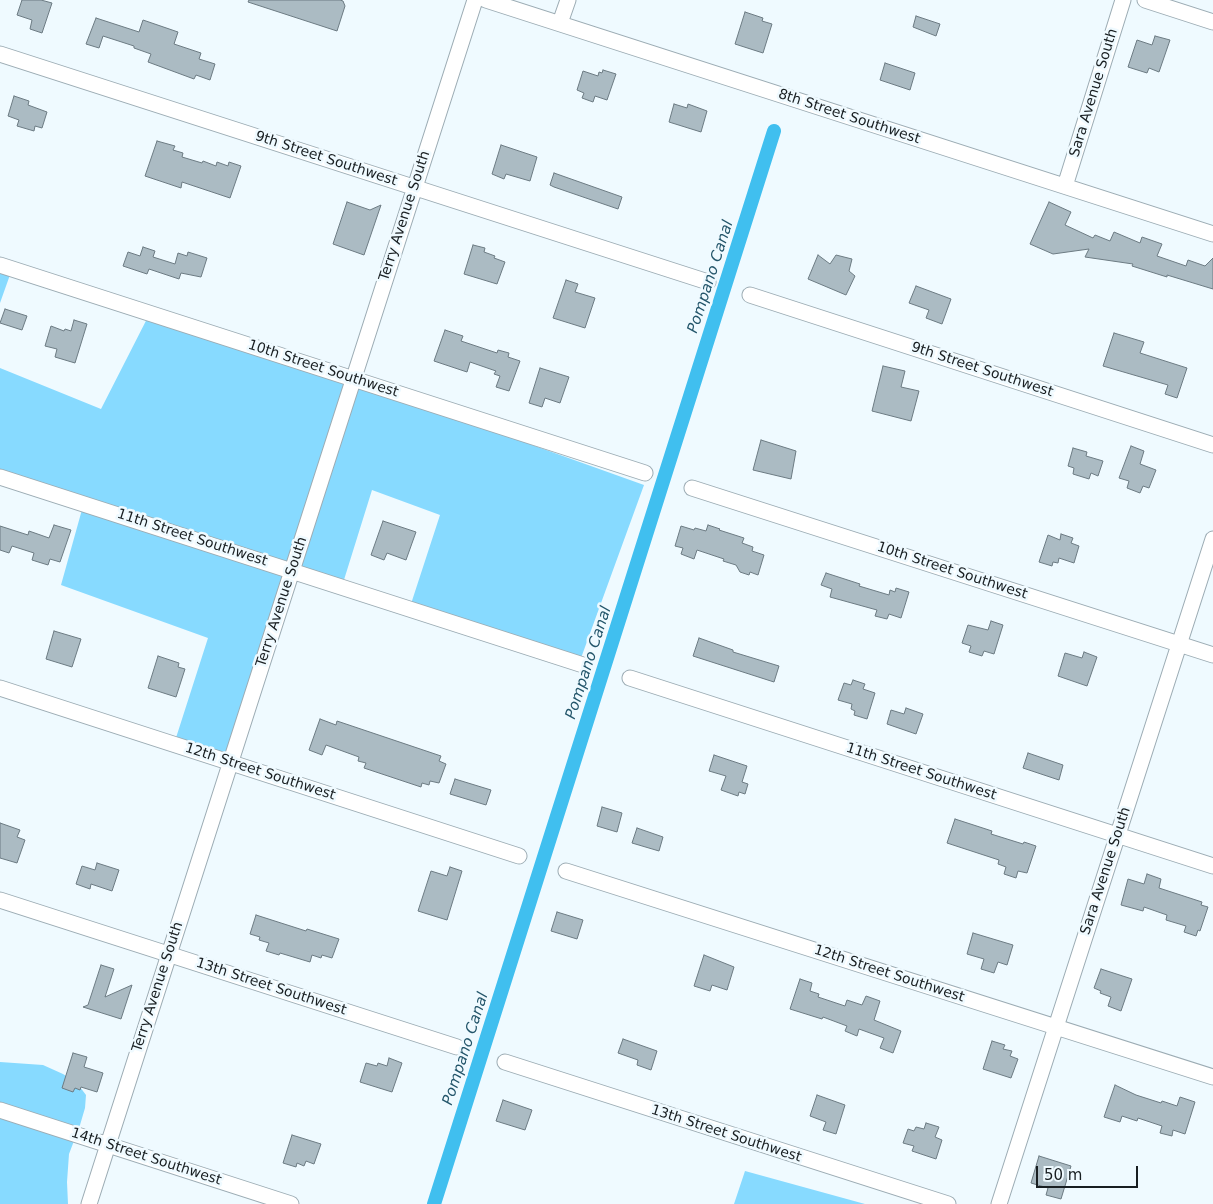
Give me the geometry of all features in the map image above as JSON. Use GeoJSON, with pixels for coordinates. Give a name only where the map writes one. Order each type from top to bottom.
{"type":"FeatureCollection","features":[{"type":"Feature","properties":{"kind":"street","name":"Terry Avenue South"},"geometry":{"type":"LineString","coordinates":[[89,1204],[475,0]]}},
{"type":"Feature","properties":{"kind":"street","name":"8th Street Southwest"},"geometry":{"type":"LineString","coordinates":[[486,0],[1213,234]]}},
{"type":"Feature","properties":{"kind":"street"},"geometry":{"type":"LineString","coordinates":[[560,24],[568,0]]}},
{"type":"Feature","properties":{"kind":"street","name":"Sara Avenue South"},"geometry":{"type":"LineString","coordinates":[[1065,186],[1123,0]]}},
{"type":"Feature","properties":{"kind":"street"},"geometry":{"type":"LineString","coordinates":[[1146,0],[1213,22]]}},
{"type":"Feature","properties":{"kind":"street","name":"9th Street Southwest"},"geometry":{"type":"LineString","coordinates":[[0,54],[708,282]]}},
{"type":"Feature","properties":{"kind":"street","name":"10th Street Southwest"},"geometry":{"type":"LineString","coordinates":[[0,265],[645,473]]}},
{"type":"Feature","properties":{"kind":"street","name":"9th Street Southwest"},"geometry":{"type":"LineString","coordinates":[[750,295],[1213,445]]}},
{"type":"Feature","properties":{"kind":"street","name":"11th Street Southwest"},"geometry":{"type":"LineString","coordinates":[[0,477],[584,665]]}},
{"type":"Feature","properties":{"kind":"street","name":"10th Street Southwest"},"geometry":{"type":"LineString","coordinates":[[692,488],[1213,655]]}},
{"type":"Feature","properties":{"kind":"street","name":"Sara Avenue South"},"geometry":{"type":"LineString","coordinates":[[999,1204],[1116,835],[1213,539]]}},
{"type":"Feature","properties":{"kind":"street","name":"11th Street Southwest"},"geometry":{"type":"LineString","coordinates":[[630,678],[1213,866]]}},
{"type":"Feature","properties":{"kind":"street","name":"12th Street Southwest"},"geometry":{"type":"LineString","coordinates":[[0,688],[519,856]]}},
{"type":"Feature","properties":{"kind":"street","name":"12th Street Southwest"},"geometry":{"type":"LineString","coordinates":[[566,871],[1213,1077]]}},
{"type":"Feature","properties":{"kind":"street","name":"13th Street Southwest"},"geometry":{"type":"LineString","coordinates":[[0,900],[457,1046]]}},
{"type":"Feature","properties":{"kind":"street","name":"13th Street Southwest"},"geometry":{"type":"LineString","coordinates":[[506,1062],[948,1204]]}},
{"type":"Feature","properties":{"kind":"street","name":"14th Street Southwest"},"geometry":{"type":"LineString","coordinates":[[0,1110],[292,1204]]}},
{"type":"Feature","properties":{"kind":"shaded area"},"geometry":{"type":"Polygon","coordinates":[[[0,268],[11,272],[0,303],[0,268]]]}},
{"type":"Feature","properties":{"kind":"shaded area"},"geometry":{"type":"Polygon","coordinates":[[[152,309],[644,485],[577,669],[409,610],[440,515],[372,490],[343,583],[292,568],[228,767],[174,744],[208,638],[61,585],[83,506],[0,478],[0,368],[101,409],[152,309]]]}},
{"type":"Feature","properties":{"kind":"shaded area"},"geometry":{"type":"Polygon","coordinates":[[[0,1062],[43,1065],[77,1083],[86,1095],[85,1108],[69,1154],[68,1204],[0,1204],[0,1062]]]}},
{"type":"Feature","properties":{"kind":"shaded area"},"geometry":{"type":"Polygon","coordinates":[[[745,1171],[865,1204],[734,1204],[745,1171]]]}},
{"type":"Feature","properties":{"kind":"building"},"geometry":{"type":"Polygon","coordinates":[[[22,0],[41,0],[52,3],[42,33],[30,29],[32,20],[17,15],[22,0]]]}},
{"type":"Feature","properties":{"kind":"building"},"geometry":{"type":"Polygon","coordinates":[[[249,0],[340,0],[343,1],[345,6],[337,31],[248,2],[249,0]]]}},
{"type":"Feature","properties":{"kind":"building"},"geometry":{"type":"Polygon","coordinates":[[[745,12],[763,18],[762,21],[772,24],[763,53],[735,44],[745,12]]]}},
{"type":"Feature","properties":{"kind":"building"},"geometry":{"type":"Polygon","coordinates":[[[916,16],[940,24],[936,36],[913,27],[916,16]]]}},
{"type":"Feature","properties":{"kind":"building"},"geometry":{"type":"Polygon","coordinates":[[[96,18],[139,32],[143,20],[178,32],[174,44],[201,53],[199,59],[215,64],[210,80],[196,75],[194,79],[148,62],[151,54],[134,48],[134,46],[103,36],[99,48],[86,44],[96,18]]]}},
{"type":"Feature","properties":{"kind":"building"},"geometry":{"type":"Polygon","coordinates":[[[1155,36],[1170,40],[1159,72],[1149,68],[1147,73],[1128,67],[1137,40],[1152,45],[1155,36]]]}},
{"type":"Feature","properties":{"kind":"building"},"geometry":{"type":"Polygon","coordinates":[[[885,63],[915,73],[910,90],[880,80],[885,63]]]}},
{"type":"Feature","properties":{"kind":"building"},"geometry":{"type":"Polygon","coordinates":[[[603,70],[616,74],[607,100],[595,96],[593,102],[582,98],[584,93],[577,90],[583,71],[598,76],[599,72],[602,73],[603,70]]]}},
{"type":"Feature","properties":{"kind":"building"},"geometry":{"type":"Polygon","coordinates":[[[14,96],[29,101],[28,105],[47,112],[42,128],[35,126],[34,131],[17,126],[19,120],[8,116],[14,96]]]}},
{"type":"Feature","properties":{"kind":"building"},"geometry":{"type":"Polygon","coordinates":[[[674,104],[687,108],[688,104],[707,111],[701,132],[669,122],[674,104]]]}},
{"type":"Feature","properties":{"kind":"building"},"geometry":{"type":"Polygon","coordinates":[[[157,141],[175,146],[173,150],[183,153],[182,157],[202,163],[203,161],[216,166],[217,162],[228,166],[229,162],[241,166],[230,198],[182,182],[181,188],[145,176],[157,141]]]}},
{"type":"Feature","properties":{"kind":"building"},"geometry":{"type":"Polygon","coordinates":[[[501,145],[537,157],[530,181],[506,174],[504,179],[492,174],[501,145]]]}},
{"type":"Feature","properties":{"kind":"building"},"geometry":{"type":"Polygon","coordinates":[[[554,173],[622,197],[618,209],[550,185],[554,173]]]}},
{"type":"Feature","properties":{"kind":"building"},"geometry":{"type":"Polygon","coordinates":[[[347,202],[370,210],[381,205],[364,255],[333,244],[347,202]]]}},
{"type":"Feature","properties":{"kind":"building"},"geometry":{"type":"Polygon","coordinates":[[[1049,202],[1071,212],[1065,225],[1093,238],[1095,235],[1110,241],[1114,232],[1140,243],[1142,237],[1162,244],[1157,256],[1186,266],[1188,260],[1205,266],[1213,258],[1213,289],[1167,275],[1167,277],[1132,266],[1133,264],[1085,257],[1089,249],[1053,254],[1030,244],[1049,202]]]}},
{"type":"Feature","properties":{"kind":"building"},"geometry":{"type":"Polygon","coordinates":[[[473,245],[485,248],[484,252],[505,262],[497,284],[464,274],[473,245]]]}},
{"type":"Feature","properties":{"kind":"building"},"geometry":{"type":"Polygon","coordinates":[[[143,247],[155,251],[153,257],[175,264],[178,253],[187,256],[188,252],[207,258],[201,277],[181,273],[179,279],[149,269],[147,274],[123,266],[128,252],[140,256],[143,247]]]}},
{"type":"Feature","properties":{"kind":"building"},"geometry":{"type":"Polygon","coordinates":[[[818,255],[830,264],[836,255],[852,259],[849,271],[855,276],[846,295],[808,279],[818,255]]]}},
{"type":"Feature","properties":{"kind":"building"},"geometry":{"type":"Polygon","coordinates":[[[566,280],[578,284],[575,292],[595,298],[585,328],[553,318],[566,280]]]}},
{"type":"Feature","properties":{"kind":"building"},"geometry":{"type":"Polygon","coordinates":[[[916,286],[951,299],[942,324],[926,318],[929,310],[909,303],[916,286]]]}},
{"type":"Feature","properties":{"kind":"building"},"geometry":{"type":"Polygon","coordinates":[[[5,309],[27,316],[22,330],[0,323],[5,309]]]}},
{"type":"Feature","properties":{"kind":"building"},"geometry":{"type":"Polygon","coordinates":[[[74,320],[87,324],[75,363],[55,357],[57,349],[45,346],[51,326],[64,331],[65,329],[71,331],[74,320]]]}},
{"type":"Feature","properties":{"kind":"building"},"geometry":{"type":"Polygon","coordinates":[[[445,330],[463,336],[461,341],[497,353],[498,350],[509,353],[508,357],[520,361],[509,391],[496,387],[500,376],[494,374],[496,371],[470,362],[467,372],[434,361],[445,330]]]}},
{"type":"Feature","properties":{"kind":"building"},"geometry":{"type":"Polygon","coordinates":[[[1114,333],[1144,342],[1140,353],[1187,368],[1177,398],[1165,394],[1168,385],[1103,366],[1114,333]]]}},
{"type":"Feature","properties":{"kind":"building"},"geometry":{"type":"Polygon","coordinates":[[[883,366],[905,371],[901,387],[919,391],[911,421],[872,411],[883,366]]]}},
{"type":"Feature","properties":{"kind":"building"},"geometry":{"type":"Polygon","coordinates":[[[540,368],[569,377],[560,403],[545,398],[542,407],[529,403],[540,368]]]}},
{"type":"Feature","properties":{"kind":"building"},"geometry":{"type":"Polygon","coordinates":[[[761,440],[796,451],[791,479],[753,470],[761,440]]]}},
{"type":"Feature","properties":{"kind":"building"},"geometry":{"type":"Polygon","coordinates":[[[1131,446],[1144,451],[1140,464],[1156,470],[1149,488],[1143,486],[1140,493],[1127,488],[1129,481],[1119,478],[1131,446]]]}},
{"type":"Feature","properties":{"kind":"building"},"geometry":{"type":"Polygon","coordinates":[[[1073,448],[1087,452],[1086,456],[1103,461],[1098,476],[1091,473],[1089,479],[1073,474],[1074,468],[1068,466],[1073,448]]]}},
{"type":"Feature","properties":{"kind":"building"},"geometry":{"type":"Polygon","coordinates":[[[383,521],[416,532],[406,560],[387,553],[384,560],[371,555],[383,521]]]}},
{"type":"Feature","properties":{"kind":"building"},"geometry":{"type":"Polygon","coordinates":[[[54,525],[71,530],[60,562],[50,559],[48,565],[32,560],[34,553],[12,546],[9,553],[0,550],[0,526],[28,535],[29,531],[49,538],[54,525]]]}},
{"type":"Feature","properties":{"kind":"building"},"geometry":{"type":"Polygon","coordinates":[[[708,525],[744,538],[742,543],[753,547],[752,551],[764,555],[758,575],[750,572],[749,575],[740,572],[736,565],[697,550],[694,559],[681,554],[683,548],[675,546],[681,526],[706,531],[708,525]]]}},
{"type":"Feature","properties":{"kind":"building"},"geometry":{"type":"Polygon","coordinates":[[[1061,534],[1073,538],[1071,543],[1079,546],[1074,563],[1059,558],[1058,563],[1053,562],[1052,566],[1039,562],[1048,535],[1060,540],[1061,534]]]}},
{"type":"Feature","properties":{"kind":"building"},"geometry":{"type":"Polygon","coordinates":[[[826,573],[889,595],[890,590],[895,592],[896,588],[909,592],[901,618],[889,614],[887,619],[875,616],[877,610],[830,597],[832,589],[821,585],[826,573]]]}},
{"type":"Feature","properties":{"kind":"building"},"geometry":{"type":"Polygon","coordinates":[[[991,621],[1003,625],[994,654],[984,651],[982,656],[969,652],[971,646],[962,643],[968,625],[988,630],[991,621]]]}},
{"type":"Feature","properties":{"kind":"building"},"geometry":{"type":"Polygon","coordinates":[[[54,631],[81,639],[72,667],[46,659],[54,631]]]}},
{"type":"Feature","properties":{"kind":"building"},"geometry":{"type":"Polygon","coordinates":[[[699,638],[733,650],[733,652],[779,666],[774,682],[693,656],[699,638]]]}},
{"type":"Feature","properties":{"kind":"building"},"geometry":{"type":"Polygon","coordinates":[[[1084,652],[1097,657],[1087,686],[1058,676],[1065,653],[1082,658],[1084,652]]]}},
{"type":"Feature","properties":{"kind":"building"},"geometry":{"type":"Polygon","coordinates":[[[158,656],[179,663],[178,667],[185,669],[176,697],[148,688],[158,656]]]}},
{"type":"Feature","properties":{"kind":"building"},"geometry":{"type":"Polygon","coordinates":[[[853,680],[865,684],[863,689],[875,693],[867,719],[854,715],[855,711],[851,709],[852,704],[838,700],[844,683],[851,685],[853,680]]]}},
{"type":"Feature","properties":{"kind":"building"},"geometry":{"type":"Polygon","coordinates":[[[906,708],[923,714],[916,734],[887,724],[891,710],[904,714],[906,708]]]}},
{"type":"Feature","properties":{"kind":"building"},"geometry":{"type":"Polygon","coordinates":[[[320,719],[336,725],[337,721],[441,756],[439,761],[446,764],[439,783],[430,781],[429,785],[422,783],[421,787],[364,768],[366,763],[358,761],[359,757],[326,745],[322,755],[309,750],[320,719]]]}},
{"type":"Feature","properties":{"kind":"building"},"geometry":{"type":"Polygon","coordinates":[[[1028,753],[1063,765],[1059,780],[1023,768],[1028,753]]]}},
{"type":"Feature","properties":{"kind":"building"},"geometry":{"type":"Polygon","coordinates":[[[714,755],[747,766],[742,782],[748,784],[745,794],[739,792],[738,796],[721,790],[726,776],[709,771],[714,755]]]}},
{"type":"Feature","properties":{"kind":"building"},"geometry":{"type":"Polygon","coordinates":[[[455,779],[491,790],[486,805],[450,794],[455,779]]]}},
{"type":"Feature","properties":{"kind":"building"},"geometry":{"type":"Polygon","coordinates":[[[602,807],[622,813],[617,832],[597,826],[602,807]]]}},
{"type":"Feature","properties":{"kind":"building"},"geometry":{"type":"Polygon","coordinates":[[[955,819],[992,831],[991,834],[1036,846],[1027,873],[1018,871],[1016,878],[1004,874],[1006,867],[998,864],[999,860],[947,843],[955,819]]]}},
{"type":"Feature","properties":{"kind":"building"},"geometry":{"type":"Polygon","coordinates":[[[0,823],[20,830],[17,837],[25,840],[17,863],[0,858],[0,823]]]}},
{"type":"Feature","properties":{"kind":"building"},"geometry":{"type":"Polygon","coordinates":[[[637,828],[663,837],[659,851],[632,843],[637,828]]]}},
{"type":"Feature","properties":{"kind":"building"},"geometry":{"type":"Polygon","coordinates":[[[97,863],[119,870],[112,891],[91,884],[90,889],[76,884],[82,866],[95,870],[97,863]]]}},
{"type":"Feature","properties":{"kind":"building"},"geometry":{"type":"Polygon","coordinates":[[[450,867],[462,871],[447,920],[418,911],[431,871],[447,876],[450,867]]]}},
{"type":"Feature","properties":{"kind":"building"},"geometry":{"type":"Polygon","coordinates":[[[1147,874],[1161,879],[1159,888],[1202,902],[1201,905],[1208,907],[1200,931],[1198,930],[1196,936],[1184,932],[1186,926],[1166,920],[1167,915],[1144,907],[1143,911],[1121,905],[1128,879],[1144,884],[1147,874]]]}},
{"type":"Feature","properties":{"kind":"building"},"geometry":{"type":"Polygon","coordinates":[[[557,912],[583,920],[577,939],[551,931],[557,912]]]}},
{"type":"Feature","properties":{"kind":"building"},"geometry":{"type":"Polygon","coordinates":[[[256,915],[339,939],[332,958],[322,955],[321,958],[312,955],[310,962],[266,951],[269,943],[259,940],[260,937],[250,934],[256,915]]]}},
{"type":"Feature","properties":{"kind":"building"},"geometry":{"type":"Polygon","coordinates":[[[973,933],[1013,945],[1007,965],[998,962],[994,973],[981,969],[984,959],[967,954],[973,933]]]}},
{"type":"Feature","properties":{"kind":"building"},"geometry":{"type":"Polygon","coordinates":[[[704,955],[734,967],[727,990],[712,985],[710,991],[694,986],[704,955]]]}},
{"type":"Feature","properties":{"kind":"building"},"geometry":{"type":"Polygon","coordinates":[[[101,965],[114,969],[105,997],[132,985],[121,1019],[83,1007],[88,1005],[101,965]]]}},
{"type":"Feature","properties":{"kind":"building"},"geometry":{"type":"Polygon","coordinates":[[[1101,969],[1132,979],[1121,1011],[1108,1006],[1111,997],[1100,993],[1101,991],[1094,988],[1101,969]]]}},
{"type":"Feature","properties":{"kind":"building"},"geometry":{"type":"Polygon","coordinates":[[[800,979],[812,983],[810,991],[819,994],[818,997],[845,1006],[847,1000],[862,1005],[866,996],[880,1001],[874,1020],[901,1031],[893,1053],[880,1048],[884,1038],[859,1029],[857,1036],[845,1031],[847,1026],[823,1017],[822,1019],[790,1009],[800,979]]]}},
{"type":"Feature","properties":{"kind":"building"},"geometry":{"type":"Polygon","coordinates":[[[623,1039],[657,1051],[651,1070],[637,1065],[638,1060],[618,1053],[623,1039]]]}},
{"type":"Feature","properties":{"kind":"building"},"geometry":{"type":"Polygon","coordinates":[[[992,1041],[1005,1045],[1003,1049],[1012,1051],[1010,1056],[1018,1059],[1011,1078],[983,1069],[992,1041]]]}},
{"type":"Feature","properties":{"kind":"building"},"geometry":{"type":"Polygon","coordinates":[[[73,1053],[87,1057],[84,1067],[103,1073],[97,1092],[81,1087],[80,1090],[75,1088],[73,1092],[62,1088],[73,1053]]]}},
{"type":"Feature","properties":{"kind":"building"},"geometry":{"type":"Polygon","coordinates":[[[389,1058],[402,1063],[392,1092],[360,1082],[366,1063],[377,1066],[378,1063],[387,1066],[389,1058]]]}},
{"type":"Feature","properties":{"kind":"building"},"geometry":{"type":"Polygon","coordinates":[[[1115,1085],[1136,1095],[1161,1103],[1162,1101],[1177,1106],[1180,1097],[1195,1102],[1185,1134],[1173,1130],[1172,1136],[1160,1133],[1162,1126],[1138,1118],[1137,1121],[1122,1116],[1120,1122],[1104,1117],[1115,1085]]]}},
{"type":"Feature","properties":{"kind":"building"},"geometry":{"type":"Polygon","coordinates":[[[817,1095],[845,1105],[836,1134],[823,1130],[826,1122],[810,1116],[817,1095]]]}},
{"type":"Feature","properties":{"kind":"building"},"geometry":{"type":"Polygon","coordinates":[[[503,1100],[532,1110],[525,1130],[496,1121],[503,1100]]]}},
{"type":"Feature","properties":{"kind":"building"},"geometry":{"type":"Polygon","coordinates":[[[926,1123],[939,1127],[935,1137],[942,1140],[936,1159],[912,1151],[914,1146],[903,1143],[908,1129],[914,1131],[916,1127],[924,1129],[926,1123]]]}},
{"type":"Feature","properties":{"kind":"building"},"geometry":{"type":"Polygon","coordinates":[[[292,1135],[321,1144],[314,1164],[306,1161],[304,1166],[297,1163],[296,1167],[283,1163],[292,1135]]]}},
{"type":"Feature","properties":{"kind":"building"},"geometry":{"type":"Polygon","coordinates":[[[1039,1156],[1071,1166],[1061,1199],[1046,1195],[1048,1188],[1031,1183],[1039,1156]]]}},
{"type":"Feature","properties":{"kind":"waterway","name":"Pompano Canal"},"geometry":{"type":"LineString","coordinates":[[434,1204],[774,131]]}}]}
